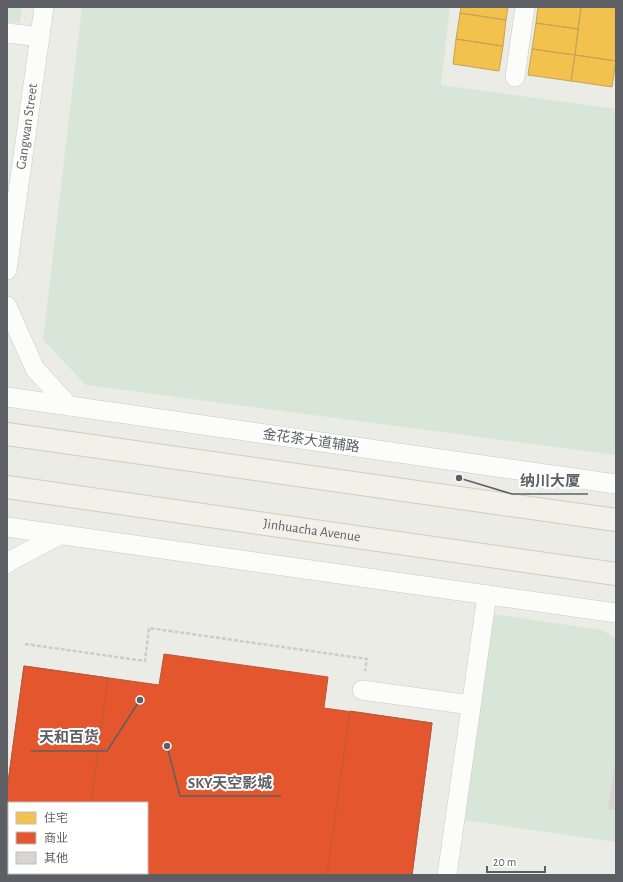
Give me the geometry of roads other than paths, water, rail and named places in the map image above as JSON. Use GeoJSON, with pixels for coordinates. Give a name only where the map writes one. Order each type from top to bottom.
{"type":"FeatureCollection","features":[{"type":"Feature","properties":{"kind":"main road"},"geometry":{"type":"LineString","coordinates":[[7,434],[616,520]]}},
{"type":"Feature","properties":{"kind":"main road","name":"Jinhuacha Avenue"},"geometry":{"type":"LineString","coordinates":[[7,487],[616,574]]}},
{"type":"Feature","properties":{"kind":"street","name":"Gangwan Street"},"geometry":{"type":"LineString","coordinates":[[7,270],[44,7]]}},
{"type":"Feature","properties":{"kind":"street"},"geometry":{"type":"LineString","coordinates":[[515,77],[525,7]]}},
{"type":"Feature","properties":{"kind":"street"},"geometry":{"type":"LineString","coordinates":[[7,33],[40,37]]}},
{"type":"Feature","properties":{"kind":"street"},"geometry":{"type":"LineString","coordinates":[[7,306],[35,369],[69,406]]}},
{"type":"Feature","properties":{"kind":"street","name":"金花茶大道辅路"},"geometry":{"type":"LineString","coordinates":[[7,397],[616,484]]}},
{"type":"Feature","properties":{"kind":"street"},"geometry":{"type":"LineString","coordinates":[[7,527],[616,613]]}},
{"type":"Feature","properties":{"kind":"street"},"geometry":{"type":"LineString","coordinates":[[7,564],[61,534]]}},
{"type":"Feature","properties":{"kind":"street"},"geometry":{"type":"LineString","coordinates":[[447,875],[486,595]]}},
{"type":"Feature","properties":{"kind":"street"},"geometry":{"type":"LineString","coordinates":[[362,690],[471,705]]}},
{"type":"Feature","properties":{"kind":"place","name":"纳川大厦"},"geometry":{"type":"Point","coordinates":[459,478]}},
{"type":"Feature","properties":{"kind":"place","name":"天和百货"},"geometry":{"type":"Point","coordinates":[140,700]}},
{"type":"Feature","properties":{"kind":"place","name":"SKY天空影城"},"geometry":{"type":"Point","coordinates":[167,746]}}]}
